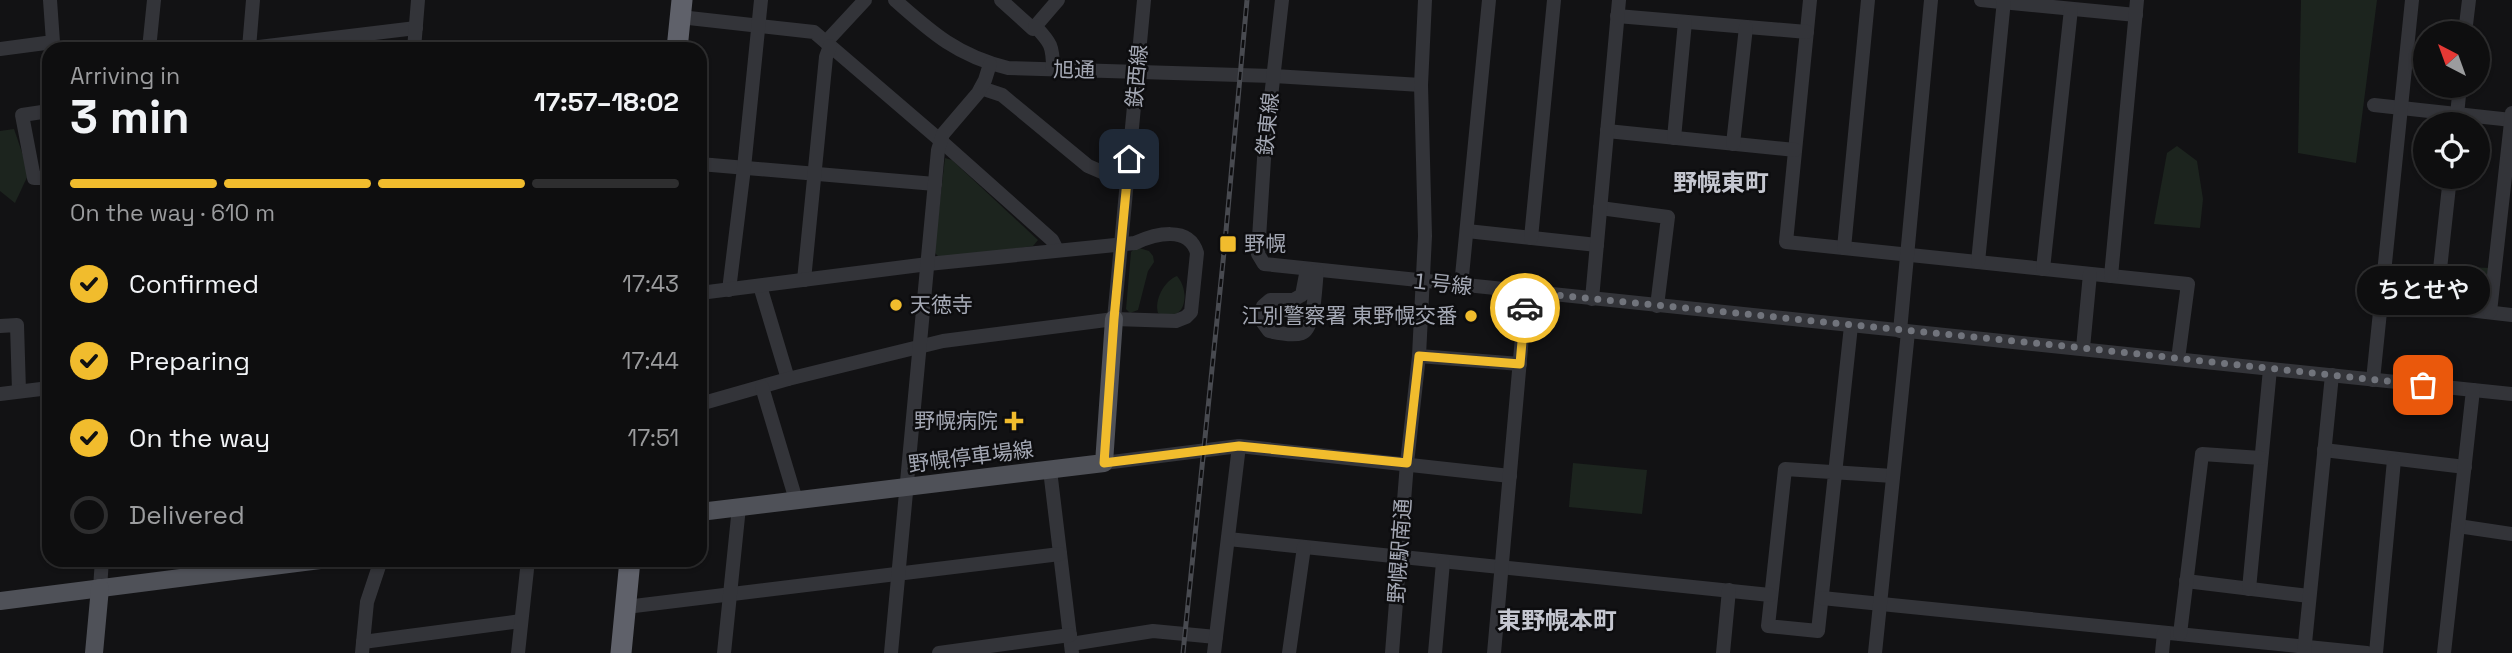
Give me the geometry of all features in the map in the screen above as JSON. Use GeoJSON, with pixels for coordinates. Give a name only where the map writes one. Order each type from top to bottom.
{"type":"FeatureCollection","features":[{"type":"Feature","properties":{"kind":"highway"},"geometry":{"type":"LineString","coordinates":[[678,42],[681,9]]}},
{"type":"Feature","properties":{"kind":"highway"},"geometry":{"type":"LineString","coordinates":[[621,653],[629,567]]}},
{"type":"Feature","properties":{"kind":"main road"},"geometry":{"type":"LineString","coordinates":[[1104,463],[1114,319]]}},
{"type":"Feature","properties":{"kind":"main road","name":"野幌停車場線"},"geometry":{"type":"LineString","coordinates":[[707,511],[1104,463]]}},
{"type":"Feature","properties":{"kind":"main road"},"geometry":{"type":"LineString","coordinates":[[0,601],[265,567]]}},
{"type":"Feature","properties":{"kind":"main road"},"geometry":{"type":"LineString","coordinates":[[94,653],[100,588]]}},
{"type":"Feature","properties":{"kind":"street"},"geometry":{"type":"LineString","coordinates":[[50,0],[53,42]]}},
{"type":"Feature","properties":{"kind":"street"},"geometry":{"type":"LineString","coordinates":[[150,42],[154,0]]}},
{"type":"Feature","properties":{"kind":"street"},"geometry":{"type":"LineString","coordinates":[[250,42],[253,0]]}},
{"type":"Feature","properties":{"kind":"street"},"geometry":{"type":"LineString","coordinates":[[415,42],[418,0]]}},
{"type":"Feature","properties":{"kind":"street"},"geometry":{"type":"LineString","coordinates":[[729,290],[761,0]]}},
{"type":"Feature","properties":{"kind":"street"},"geometry":{"type":"LineString","coordinates":[[804,280],[828,44],[865,0]]}},
{"type":"Feature","properties":{"kind":"street","name":"旭通"},"geometry":{"type":"LineString","coordinates":[[895,0],[953,48],[990,64],[1008,68],[1273,76],[1420,85]]}},
{"type":"Feature","properties":{"kind":"street"},"geometry":{"type":"LineString","coordinates":[[1001,0],[1033,29],[1058,0]]}},
{"type":"Feature","properties":{"kind":"street","name":"鉄西線"},"geometry":{"type":"LineString","coordinates":[[1114,319],[1144,0]]}},
{"type":"Feature","properties":{"kind":"street","name":"鉄東線"},"geometry":{"type":"LineString","coordinates":[[1258,249],[1264,159],[1282,0]]}},
{"type":"Feature","properties":{"kind":"street","name":"野幌駅南通"},"geometry":{"type":"LineString","coordinates":[[1392,653],[1407,463],[1419,356],[1423,282],[1425,236],[1420,85],[1425,0]]}},
{"type":"Feature","properties":{"kind":"street"},"geometry":{"type":"LineString","coordinates":[[1461,286],[1489,0]]}},
{"type":"Feature","properties":{"kind":"street"},"geometry":{"type":"LineString","coordinates":[[1531,238],[1554,0]]}},
{"type":"Feature","properties":{"kind":"street"},"geometry":{"type":"LineString","coordinates":[[1592,299],[1619,0]]}},
{"type":"Feature","properties":{"kind":"street"},"geometry":{"type":"LineString","coordinates":[[1810,0],[1786,242],[2188,284],[2178,359]]}},
{"type":"Feature","properties":{"kind":"street"},"geometry":{"type":"LineString","coordinates":[[1844,248],[1868,0]]}},
{"type":"Feature","properties":{"kind":"street"},"geometry":{"type":"LineString","coordinates":[[1875,653],[1893,476],[1907,255],[1931,0]]}},
{"type":"Feature","properties":{"kind":"street"},"geometry":{"type":"LineString","coordinates":[[1981,0],[2071,9],[2136,8],[2111,276]]}},
{"type":"Feature","properties":{"kind":"street"},"geometry":{"type":"LineString","coordinates":[[2373,380],[2412,0]]}},
{"type":"Feature","properties":{"kind":"street"},"geometry":{"type":"LineString","coordinates":[[2466,21],[2469,0]]}},
{"type":"Feature","properties":{"kind":"street"},"geometry":{"type":"LineString","coordinates":[[1978,262],[2004,1]]}},
{"type":"Feature","properties":{"kind":"street"},"geometry":{"type":"LineString","coordinates":[[681,9],[759,26],[814,32],[1052,240],[1057,250]]}},
{"type":"Feature","properties":{"kind":"street"},"geometry":{"type":"LineString","coordinates":[[2043,269],[2071,9]]}},
{"type":"Feature","properties":{"kind":"street"},"geometry":{"type":"LineString","coordinates":[[1618,16],[1807,32]]}},
{"type":"Feature","properties":{"kind":"street"},"geometry":{"type":"LineString","coordinates":[[1674,138],[1685,22]]}},
{"type":"Feature","properties":{"kind":"street"},"geometry":{"type":"LineString","coordinates":[[1035,26],[1051,43],[1053,69]]}},
{"type":"Feature","properties":{"kind":"street"},"geometry":{"type":"LineString","coordinates":[[1733,144],[1746,27]]}},
{"type":"Feature","properties":{"kind":"street"},"geometry":{"type":"LineString","coordinates":[[299,42],[416,28]]}},
{"type":"Feature","properties":{"kind":"street"},"geometry":{"type":"LineString","coordinates":[[0,49],[42,43]]}},
{"type":"Feature","properties":{"kind":"street"},"geometry":{"type":"LineString","coordinates":[[891,653],[941,141],[943,134],[981,88],[990,64]]}},
{"type":"Feature","properties":{"kind":"street"},"geometry":{"type":"LineString","coordinates":[[981,88],[1002,95],[1088,166],[1102,172],[1128,174]]}},
{"type":"Feature","properties":{"kind":"street"},"geometry":{"type":"LineString","coordinates":[[2374,105],[2421,112]]}},
{"type":"Feature","properties":{"kind":"street"},"geometry":{"type":"LineString","coordinates":[[42,112],[22,115],[34,178],[42,178]]}},
{"type":"Feature","properties":{"kind":"street"},"geometry":{"type":"LineString","coordinates":[[2490,312],[2512,113]]}},
{"type":"Feature","properties":{"kind":"street"},"geometry":{"type":"LineString","coordinates":[[2490,120],[2512,120]]}},
{"type":"Feature","properties":{"kind":"street"},"geometry":{"type":"LineString","coordinates":[[1607,131],[1795,150]]}},
{"type":"Feature","properties":{"kind":"street"},"geometry":{"type":"LineString","coordinates":[[707,164],[935,184]]}},
{"type":"Feature","properties":{"kind":"street"},"geometry":{"type":"LineString","coordinates":[[2436,306],[2449,189]]}},
{"type":"Feature","properties":{"kind":"street"},"geometry":{"type":"LineString","coordinates":[[1600,208],[1668,217],[1657,306]]}},
{"type":"Feature","properties":{"kind":"street"},"geometry":{"type":"LineString","coordinates":[[1467,231],[1597,245]]}},
{"type":"Feature","properties":{"kind":"street"},"geometry":{"type":"LineString","coordinates":[[707,292],[928,264],[1135,243],[1152,235],[1165,234],[1189,239],[1197,253],[1193,304],[1186,317],[1176,320],[1114,319],[943,341],[707,402]]}},
{"type":"Feature","properties":{"kind":"street","name":"１号線"},"geometry":{"type":"LineString","coordinates":[[1258,249],[1259,258],[1264,264],[1312,270],[2512,394]]}},
{"type":"Feature","properties":{"kind":"street"},"geometry":{"type":"LineString","coordinates":[[1312,270],[1311,321],[1307,330],[1299,334],[1269,331],[1261,320],[1263,306],[1270,300],[1293,300],[1302,295],[1312,270]]}},
{"type":"Feature","properties":{"kind":"street"},"geometry":{"type":"LineString","coordinates":[[2083,348],[2090,274]]}},
{"type":"Feature","properties":{"kind":"street"},"geometry":{"type":"LineString","coordinates":[[760,286],[788,379]]}},
{"type":"Feature","properties":{"kind":"street"},"geometry":{"type":"LineString","coordinates":[[1494,653],[1526,292]]}},
{"type":"Feature","properties":{"kind":"street"},"geometry":{"type":"LineString","coordinates":[[2381,300],[2512,315]]}},
{"type":"Feature","properties":{"kind":"street"},"geometry":{"type":"LineString","coordinates":[[0,326],[17,325],[19,391]]}},
{"type":"Feature","properties":{"kind":"street"},"geometry":{"type":"LineString","coordinates":[[1851,326],[1835,472],[1822,598],[1818,631],[1768,626],[1785,468],[1835,472],[1893,476]]}},
{"type":"Feature","properties":{"kind":"street"},"geometry":{"type":"LineString","coordinates":[[1419,356],[1520,364]]}},
{"type":"Feature","properties":{"kind":"street"},"geometry":{"type":"LineString","coordinates":[[2249,589],[2270,369]]}},
{"type":"Feature","properties":{"kind":"street"},"geometry":{"type":"LineString","coordinates":[[2304,650],[2332,375]]}},
{"type":"Feature","properties":{"kind":"street"},"geometry":{"type":"LineString","coordinates":[[762,387],[796,500]]}},
{"type":"Feature","properties":{"kind":"street"},"geometry":{"type":"LineString","coordinates":[[0,394],[42,388]]}},
{"type":"Feature","properties":{"kind":"street"},"geometry":{"type":"LineString","coordinates":[[2444,653],[2473,390]]}},
{"type":"Feature","properties":{"kind":"street"},"geometry":{"type":"LineString","coordinates":[[1104,463],[1239,446],[1510,476]]}},
{"type":"Feature","properties":{"kind":"street"},"geometry":{"type":"LineString","coordinates":[[1214,653],[1239,446]]}},
{"type":"Feature","properties":{"kind":"street"},"geometry":{"type":"LineString","coordinates":[[2324,450],[2465,467]]}},
{"type":"Feature","properties":{"kind":"street"},"geometry":{"type":"LineString","coordinates":[[2180,634],[2202,454],[2261,458]]}},
{"type":"Feature","properties":{"kind":"street"},"geometry":{"type":"LineString","coordinates":[[2376,653],[2394,460]]}},
{"type":"Feature","properties":{"kind":"street"},"geometry":{"type":"LineString","coordinates":[[1050,470],[1071,644]]}},
{"type":"Feature","properties":{"kind":"street"},"geometry":{"type":"LineString","coordinates":[[724,653],[739,507]]}},
{"type":"Feature","properties":{"kind":"street"},"geometry":{"type":"LineString","coordinates":[[2458,526],[2512,534]]}},
{"type":"Feature","properties":{"kind":"street"},"geometry":{"type":"LineString","coordinates":[[1228,539],[1770,595]]}},
{"type":"Feature","properties":{"kind":"street"},"geometry":{"type":"LineString","coordinates":[[1289,653],[1304,547]]}},
{"type":"Feature","properties":{"kind":"street"},"geometry":{"type":"LineString","coordinates":[[626,607],[1060,554]]}},
{"type":"Feature","properties":{"kind":"street"},"geometry":{"type":"LineString","coordinates":[[1435,653],[1443,562]]}},
{"type":"Feature","properties":{"kind":"street"},"geometry":{"type":"LineString","coordinates":[[100,588],[102,567]]}},
{"type":"Feature","properties":{"kind":"street"},"geometry":{"type":"LineString","coordinates":[[380,567],[367,602],[362,648],[522,621]]}},
{"type":"Feature","properties":{"kind":"street"},"geometry":{"type":"LineString","coordinates":[[518,653],[527,567]]}},
{"type":"Feature","properties":{"kind":"street"},"geometry":{"type":"LineString","coordinates":[[2186,581],[2309,596]]}},
{"type":"Feature","properties":{"kind":"street"},"geometry":{"type":"LineString","coordinates":[[1723,653],[1729,590]]}},
{"type":"Feature","properties":{"kind":"street"},"geometry":{"type":"LineString","coordinates":[[1822,598],[2180,634],[2304,650],[2367,653]]}},
{"type":"Feature","properties":{"kind":"street"},"geometry":{"type":"LineString","coordinates":[[939,653],[1071,644],[1153,631],[1216,637]]}},
{"type":"Feature","properties":{"kind":"street"},"geometry":{"type":"LineString","coordinates":[[2162,653],[2164,633]]}},
{"type":"Feature","properties":{"kind":"shaded area"},"geometry":{"type":"Polygon","coordinates":[[[2301,0],[2377,0],[2356,163],[2298,153],[2301,0]]]}},
{"type":"Feature","properties":{"kind":"shaded area"},"geometry":{"type":"Polygon","coordinates":[[[14,129],[29,173],[15,203],[0,191],[0,131],[14,129]]]}},
{"type":"Feature","properties":{"kind":"shaded area"},"geometry":{"type":"Polygon","coordinates":[[[2177,146],[2197,161],[2203,199],[2200,228],[2154,224],[2167,153],[2177,146]]]}},
{"type":"Feature","properties":{"kind":"shaded area"},"geometry":{"type":"Polygon","coordinates":[[[945,158],[952,160],[1038,240],[1033,246],[941,259],[934,252],[945,158]]]}},
{"type":"Feature","properties":{"kind":"shaded area"},"geometry":{"type":"Polygon","coordinates":[[[1136,247],[1149,251],[1154,262],[1148,271],[1138,310],[1130,313],[1126,309],[1131,252],[1136,247]]]}},
{"type":"Feature","properties":{"kind":"shaded area"},"geometry":{"type":"Polygon","coordinates":[[[2447,266],[2490,268],[2483,302],[2448,299],[2447,266]]]}},
{"type":"Feature","properties":{"kind":"shaded area"},"geometry":{"type":"Polygon","coordinates":[[[1177,276],[1185,298],[1180,311],[1167,316],[1158,313],[1157,302],[1161,292],[1172,278],[1177,276]]]}},
{"type":"Feature","properties":{"kind":"shaded area"},"geometry":{"type":"Polygon","coordinates":[[[1573,463],[1647,470],[1642,514],[1569,507],[1573,463]]]}},
{"type":"Feature","properties":{"kind":"railway"},"geometry":{"type":"LineString","coordinates":[[1183,653],[1247,0]]}},
{"type":"Feature","properties":{"kind":"way so far"},"geometry":{"type":"LineString","coordinates":[[1525,308],[1526,292],[2423,385]]}},
{"type":"Feature","properties":{"kind":"place","name":"野幌"},"geometry":{"type":"Point","coordinates":[1228,244]}},
{"type":"Feature","properties":{"kind":"place","name":"天徳寺"},"geometry":{"type":"Point","coordinates":[896,305]}},
{"type":"Feature","properties":{"kind":"place","name":"江別警察署 東野幌交番"},"geometry":{"type":"Point","coordinates":[1471,316]}},
{"type":"Feature","properties":{"kind":"place","name":"ちとせや"},"geometry":{"type":"Point","coordinates":[2423,385]}},
{"type":"Feature","properties":{"kind":"place","name":"野幌病院"},"geometry":{"type":"Point","coordinates":[1014,421]}},
{"type":"Feature","properties":{"kind":"district","name":"野幌東町"},"geometry":{"type":"Point","coordinates":[1721,183]}},
{"type":"Feature","properties":{"kind":"district","name":"東野幌本町"},"geometry":{"type":"Point","coordinates":[1557,621]}},
{"type":"Feature","properties":{"kind":"route"},"geometry":{"type":"LineString","coordinates":[[1129,159],[1104,463],[1239,446],[1407,463],[1419,356],[1520,364],[1525,308]]}}]}
